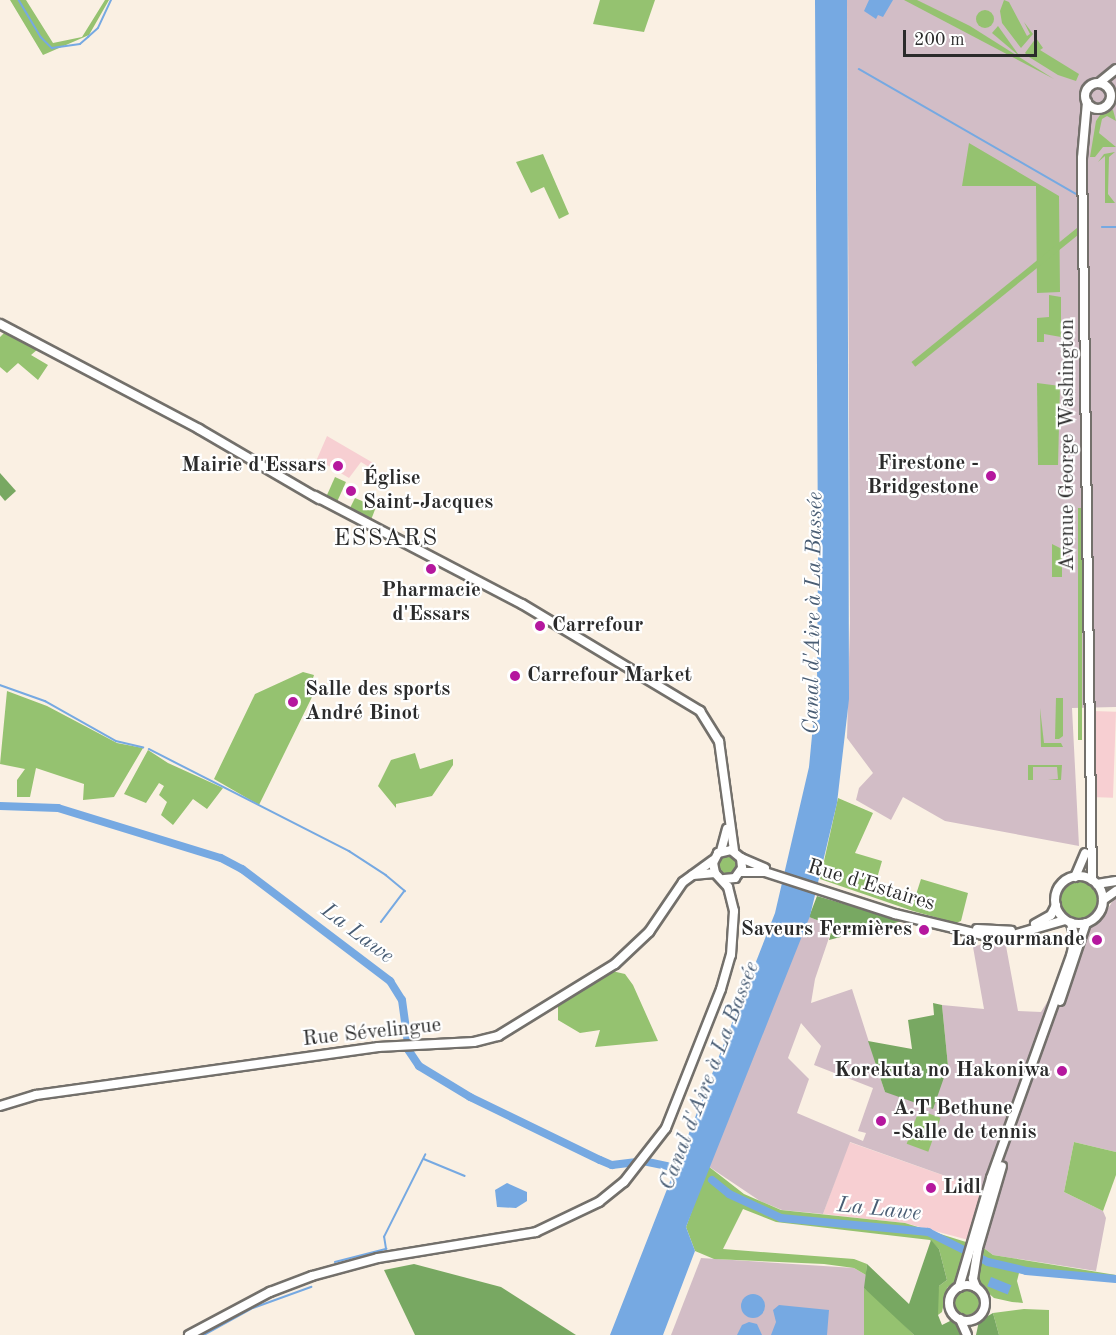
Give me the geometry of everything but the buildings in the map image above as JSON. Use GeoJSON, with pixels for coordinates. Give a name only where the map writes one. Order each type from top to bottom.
{"type":"FeatureCollection","features":[{"type":"Feature","properties":{"kind":"main road"},"geometry":{"type":"LineString","coordinates":[[1116,69],[1087,90],[1087,102],[1102,108],[1110,100],[1109,89],[1116,76]]}},
{"type":"Feature","properties":{"kind":"main road"},"geometry":{"type":"LineString","coordinates":[[1099,83],[1109,89]]}},
{"type":"Feature","properties":{"kind":"main road","name":"Avenue George Washington"},"geometry":{"type":"LineString","coordinates":[[1075,877],[1084,860],[1086,847],[1085,170],[1087,102]]}},
{"type":"Feature","properties":{"kind":"main road","name":"Avenue George Washington"},"geometry":{"type":"LineString","coordinates":[[1085,170],[1089,133],[1102,108]]}},
{"type":"Feature","properties":{"kind":"main road"},"geometry":{"type":"LineString","coordinates":[[3,325],[531,611],[700,711],[715,731],[722,755],[728,825],[734,851],[741,858],[780,875],[897,911],[961,926],[1007,932],[1042,921],[1056,905],[1059,887],[1075,877],[1094,882],[1116,881]]}},
{"type":"Feature","properties":{"kind":"main road","name":"Avenue George Washington"},"geometry":{"type":"LineString","coordinates":[[1087,721],[1094,882]]}},
{"type":"Feature","properties":{"kind":"main road"},"geometry":{"type":"LineString","coordinates":[[715,873],[713,860],[721,851],[728,825]]}},
{"type":"Feature","properties":{"kind":"main road"},"geometry":{"type":"LineString","coordinates":[[721,851],[734,851]]}},
{"type":"Feature","properties":{"kind":"main road"},"geometry":{"type":"LineString","coordinates":[[189,1335],[270,1292],[312,1276],[378,1258],[536,1232],[598,1202],[636,1169],[650,1152],[677,1104],[721,989],[731,955],[733,902],[741,858]]}},
{"type":"Feature","properties":{"kind":"main road","name":"Rue Sévelingue"},"geometry":{"type":"LineString","coordinates":[[0,1106],[36,1095],[403,1045],[482,1041],[533,1017],[634,948],[689,876],[713,860]]}},
{"type":"Feature","properties":{"kind":"main road"},"geometry":{"type":"LineString","coordinates":[[689,876],[715,873],[724,879],[733,902]]}},
{"type":"Feature","properties":{"kind":"main road"},"geometry":{"type":"LineString","coordinates":[[724,879],[739,874]]}},
{"type":"Feature","properties":{"kind":"main road","name":"Rue d'Estaires"},"geometry":{"type":"LineString","coordinates":[[739,874],[780,875]]}},
{"type":"Feature","properties":{"kind":"main road"},"geometry":{"type":"LineString","coordinates":[[1094,882],[1103,900]]}},
{"type":"Feature","properties":{"kind":"main road","name":"Rue d'Estaires"},"geometry":{"type":"LineString","coordinates":[[817,887],[895,914],[991,937],[1006,937],[1068,921]]}},
{"type":"Feature","properties":{"kind":"main road"},"geometry":{"type":"LineString","coordinates":[[975,1247],[1086,923],[1097,916],[1103,900],[1116,891]]}},
{"type":"Feature","properties":{"kind":"main road"},"geometry":{"type":"LineString","coordinates":[[967,1335],[950,1303],[972,1259],[991,1178],[1071,956],[1075,938],[1068,921],[1056,905]]}},
{"type":"Feature","properties":{"kind":"main road"},"geometry":{"type":"LineString","coordinates":[[1068,921],[1086,923]]}},
{"type":"Feature","properties":{"kind":"main road"},"geometry":{"type":"LineString","coordinates":[[972,1259],[976,1287],[985,1303],[975,1319],[972,1335]]}},
{"type":"Feature","properties":{"kind":"main road"},"geometry":{"type":"LineString","coordinates":[[959,1287],[976,1287]]}},
{"type":"Feature","properties":{"kind":"main road"},"geometry":{"type":"LineString","coordinates":[[960,1319],[975,1319]]}},
{"type":"Feature","properties":{"kind":"shaded area"},"geometry":{"type":"Polygon","coordinates":[[[847,0],[1116,0],[1116,707],[1072,708],[1079,846],[945,821],[903,797],[891,820],[856,800],[859,788],[873,773],[847,738],[850,623],[847,0]]]}},
{"type":"Feature","properties":{"kind":"shaded area"},"geometry":{"type":"Polygon","coordinates":[[[327,436],[375,464],[372,469],[361,462],[349,478],[317,459],[327,436]]]}},
{"type":"Feature","properties":{"kind":"shaded area"},"geometry":{"type":"Polygon","coordinates":[[[1093,711],[1116,712],[1113,798],[1090,797],[1093,711]]]}},
{"type":"Feature","properties":{"kind":"shaded area"},"geometry":{"type":"Polygon","coordinates":[[[1116,876],[1116,1152],[1074,1142],[1064,1192],[1103,1211],[1106,1218],[1096,1271],[993,1255],[981,1246],[991,1189],[982,1189],[850,1142],[823,1214],[782,1210],[760,1201],[708,1166],[809,917],[833,926],[815,979],[811,1003],[852,989],[885,1092],[948,1066],[942,1005],[984,1009],[973,947],[1000,938],[1006,946],[1018,1011],[1041,1012],[1074,959],[1079,928],[1091,925],[1106,912],[1115,897],[1105,881],[1116,876]],[[801,1023],[788,1058],[809,1079],[797,1113],[863,1141],[866,1133],[858,1131],[873,1088],[814,1065],[821,1046],[801,1023]]]}},
{"type":"Feature","properties":{"kind":"shaded area"},"geometry":{"type":"Polygon","coordinates":[[[849,1142],[982,1189],[991,1189],[976,1242],[905,1223],[823,1214],[849,1142]]]}},
{"type":"Feature","properties":{"kind":"shaded area"},"geometry":{"type":"Polygon","coordinates":[[[701,1258],[854,1268],[866,1275],[864,1335],[671,1335],[701,1258]]]}},
{"type":"Feature","properties":{"kind":"green space"},"geometry":{"type":"Polygon","coordinates":[[[10,0],[26,0],[53,43],[82,37],[105,0],[109,0],[89,35],[43,55],[10,0]]]}},
{"type":"Feature","properties":{"kind":"green space"},"geometry":{"type":"Polygon","coordinates":[[[600,0],[655,0],[644,32],[593,24],[600,0]]]}},
{"type":"Feature","properties":{"kind":"green space"},"geometry":{"type":"Polygon","coordinates":[[[904,0],[917,0],[970,26],[1054,79],[904,0]]]}},
{"type":"Feature","properties":{"kind":"green space"},"geometry":{"type":"Polygon","coordinates":[[[1004,0],[1009,2],[1027,36],[1030,34],[1024,22],[1033,34],[1021,48],[1002,23],[1000,11],[1004,0]]]}},
{"type":"Feature","properties":{"kind":"green space"},"geometry":{"type":"Polygon","coordinates":[[[985,10],[991,13],[994,19],[991,25],[985,28],[979,25],[976,19],[979,13],[985,10]]]}},
{"type":"Feature","properties":{"kind":"green space"},"geometry":{"type":"Polygon","coordinates":[[[998,26],[1018,54],[1018,55],[992,33],[998,26]]]}},
{"type":"Feature","properties":{"kind":"green space"},"geometry":{"type":"Polygon","coordinates":[[[1036,38],[1043,48],[1040,50],[1079,74],[1076,81],[1058,75],[1025,53],[1036,38]]]}},
{"type":"Feature","properties":{"kind":"green space"},"geometry":{"type":"Polygon","coordinates":[[[1113,110],[1116,121],[1107,116],[1102,119],[1099,133],[1116,147],[1103,147],[1095,157],[1090,157],[1096,121],[1102,112],[1113,110]]]}},
{"type":"Feature","properties":{"kind":"green space"},"geometry":{"type":"Polygon","coordinates":[[[969,143],[1059,196],[1060,292],[1037,293],[1036,186],[962,186],[969,143]]]}},
{"type":"Feature","properties":{"kind":"green space"},"geometry":{"type":"Polygon","coordinates":[[[1115,152],[1109,157],[1108,194],[1115,203],[1105,203],[1105,156],[1098,162],[1104,154],[1115,152]]]}},
{"type":"Feature","properties":{"kind":"green space"},"geometry":{"type":"Polygon","coordinates":[[[543,154],[569,214],[559,219],[544,187],[531,193],[516,162],[543,154]]]}},
{"type":"Feature","properties":{"kind":"green space"},"geometry":{"type":"Polygon","coordinates":[[[1077,228],[1081,233],[915,367],[911,362],[1077,228]]]}},
{"type":"Feature","properties":{"kind":"green space"},"geometry":{"type":"Polygon","coordinates":[[[1049,295],[1061,297],[1061,337],[1044,334],[1044,342],[1037,342],[1037,318],[1049,317],[1049,295]]]}},
{"type":"Feature","properties":{"kind":"green space"},"geometry":{"type":"Polygon","coordinates":[[[5,332],[38,349],[31,355],[48,365],[38,380],[18,363],[7,373],[0,367],[0,337],[5,332]]]}},
{"type":"Feature","properties":{"kind":"green space"},"geometry":{"type":"Polygon","coordinates":[[[1037,383],[1060,386],[1058,465],[1038,465],[1037,383]]]}},
{"type":"Feature","properties":{"kind":"green space"},"geometry":{"type":"Polygon","coordinates":[[[0,473],[16,491],[5,501],[0,495],[0,473]]]}},
{"type":"Feature","properties":{"kind":"green space"},"geometry":{"type":"Polygon","coordinates":[[[335,477],[346,482],[337,501],[326,496],[335,477]]]}},
{"type":"Feature","properties":{"kind":"green space"},"geometry":{"type":"Polygon","coordinates":[[[355,498],[376,507],[371,520],[350,508],[355,498]]]}},
{"type":"Feature","properties":{"kind":"green space"},"geometry":{"type":"Polygon","coordinates":[[[1078,508],[1082,508],[1082,740],[1078,740],[1078,508]]]}},
{"type":"Feature","properties":{"kind":"green space"},"geometry":{"type":"Polygon","coordinates":[[[1052,544],[1062,549],[1062,577],[1052,577],[1052,544]]]}},
{"type":"Feature","properties":{"kind":"green space"},"geometry":{"type":"Polygon","coordinates":[[[303,672],[314,675],[308,694],[312,697],[259,805],[214,779],[255,694],[303,672]]]}},
{"type":"Feature","properties":{"kind":"green space"},"geometry":{"type":"Polygon","coordinates":[[[7,691],[47,706],[117,743],[143,748],[114,797],[83,800],[84,784],[36,768],[30,797],[17,797],[17,780],[25,769],[0,764],[7,691]]]}},
{"type":"Feature","properties":{"kind":"green space"},"geometry":{"type":"Polygon","coordinates":[[[1056,698],[1063,698],[1063,736],[1059,739],[1055,739],[1056,698]]]}},
{"type":"Feature","properties":{"kind":"green space"},"geometry":{"type":"Polygon","coordinates":[[[1040,708],[1044,743],[1061,743],[1063,747],[1041,747],[1040,708]]]}},
{"type":"Feature","properties":{"kind":"green space"},"geometry":{"type":"Polygon","coordinates":[[[148,750],[168,763],[223,788],[207,809],[193,799],[173,825],[161,815],[167,802],[159,795],[164,786],[159,783],[146,803],[124,794],[148,750]]]}},
{"type":"Feature","properties":{"kind":"green space"},"geometry":{"type":"Polygon","coordinates":[[[415,753],[420,769],[453,759],[453,765],[432,796],[396,804],[396,808],[378,786],[391,760],[415,753]]]}},
{"type":"Feature","properties":{"kind":"green space"},"geometry":{"type":"Polygon","coordinates":[[[1028,765],[1062,765],[1061,780],[1048,780],[1058,779],[1057,767],[1033,767],[1033,780],[1028,780],[1028,765]]]}},
{"type":"Feature","properties":{"kind":"green space"},"geometry":{"type":"Polygon","coordinates":[[[838,798],[873,813],[855,853],[882,861],[873,892],[912,907],[921,879],[968,893],[961,921],[956,923],[913,911],[820,879],[838,798]]]}},
{"type":"Feature","properties":{"kind":"green space"},"geometry":{"type":"Polygon","coordinates":[[[727,854],[735,857],[738,865],[735,873],[727,876],[719,873],[716,865],[719,857],[727,854]]]}},
{"type":"Feature","properties":{"kind":"green space"},"geometry":{"type":"Polygon","coordinates":[[[1080,881],[1088,882],[1094,887],[1099,893],[1099,909],[1094,915],[1088,920],[1080,921],[1072,920],[1066,915],[1061,909],[1060,901],[1061,893],[1066,887],[1072,882],[1080,881]]]}},
{"type":"Feature","properties":{"kind":"green space"},"geometry":{"type":"Polygon","coordinates":[[[817,896],[902,921],[829,940],[833,926],[809,917],[817,896]]]}},
{"type":"Feature","properties":{"kind":"green space"},"geometry":{"type":"Polygon","coordinates":[[[612,971],[625,974],[633,985],[658,1041],[595,1047],[600,1030],[580,1033],[558,1020],[558,1005],[612,971]]]}},
{"type":"Feature","properties":{"kind":"green space"},"geometry":{"type":"Polygon","coordinates":[[[933,1003],[942,1005],[948,1066],[933,1109],[885,1092],[868,1041],[912,1049],[908,1020],[934,1015],[933,1003]]]}},
{"type":"Feature","properties":{"kind":"green space"},"geometry":{"type":"Polygon","coordinates":[[[919,1110],[941,1118],[928,1152],[907,1144],[919,1110]]]}},
{"type":"Feature","properties":{"kind":"green space"},"geometry":{"type":"Polygon","coordinates":[[[1074,1142],[1116,1152],[1116,1175],[1103,1211],[1064,1192],[1074,1142]]]}},
{"type":"Feature","properties":{"kind":"green space"},"geometry":{"type":"Polygon","coordinates":[[[708,1166],[744,1194],[781,1210],[905,1223],[966,1242],[958,1279],[947,1288],[942,1312],[938,1315],[935,1301],[939,1286],[947,1280],[939,1249],[930,1240],[776,1222],[743,1209],[723,1249],[854,1259],[867,1264],[866,1275],[854,1268],[824,1264],[714,1259],[695,1251],[686,1227],[708,1166]]]}},
{"type":"Feature","properties":{"kind":"green space"},"geometry":{"type":"Polygon","coordinates":[[[931,1240],[939,1249],[947,1280],[939,1286],[938,1315],[942,1325],[952,1320],[957,1324],[961,1335],[914,1335],[864,1288],[867,1264],[909,1304],[931,1240]]]}},
{"type":"Feature","properties":{"kind":"green space"},"geometry":{"type":"Polygon","coordinates":[[[981,1246],[993,1255],[1116,1275],[1116,1282],[1019,1273],[1017,1281],[1023,1303],[994,1298],[979,1285],[976,1278],[981,1246]]]}},
{"type":"Feature","properties":{"kind":"green space"},"geometry":{"type":"Polygon","coordinates":[[[414,1264],[501,1287],[576,1335],[415,1335],[384,1270],[414,1264]]]}},
{"type":"Feature","properties":{"kind":"green space"},"geometry":{"type":"Polygon","coordinates":[[[864,1288],[877,1298],[914,1335],[864,1335],[864,1288]]]}},
{"type":"Feature","properties":{"kind":"green space"},"geometry":{"type":"Polygon","coordinates":[[[966,1289],[975,1293],[979,1302],[975,1311],[966,1315],[957,1311],[953,1302],[957,1293],[966,1289]]]}},
{"type":"Feature","properties":{"kind":"green space"},"geometry":{"type":"Polygon","coordinates":[[[1024,1309],[1049,1310],[1049,1335],[999,1335],[993,1313],[1024,1309]]]}},
{"type":"Feature","properties":{"kind":"green space"},"geometry":{"type":"Polygon","coordinates":[[[993,1313],[999,1335],[976,1335],[979,1321],[993,1313]]]}},
{"type":"Feature","properties":{"kind":"water"},"geometry":{"type":"Polygon","coordinates":[[[815,0],[847,0],[849,699],[837,803],[810,916],[686,1227],[695,1251],[663,1335],[610,1335],[775,913],[809,767],[817,683],[815,0]]]}},
{"type":"Feature","properties":{"kind":"water"},"geometry":{"type":"Polygon","coordinates":[[[869,0],[893,0],[883,17],[878,15],[876,19],[864,11],[869,0]]]}},
{"type":"Feature","properties":{"kind":"water"},"geometry":{"type":"Polygon","coordinates":[[[507,1183],[527,1192],[527,1201],[516,1208],[497,1207],[495,1190],[507,1183]]]}},
{"type":"Feature","properties":{"kind":"water"},"geometry":{"type":"Polygon","coordinates":[[[991,1277],[1011,1285],[1008,1295],[987,1286],[991,1277]]]}},
{"type":"Feature","properties":{"kind":"water"},"geometry":{"type":"Polygon","coordinates":[[[753,1294],[762,1297],[765,1306],[762,1315],[753,1318],[744,1315],[741,1306],[744,1297],[753,1294]]]}},
{"type":"Feature","properties":{"kind":"water"},"geometry":{"type":"Polygon","coordinates":[[[779,1305],[829,1310],[827,1335],[771,1335],[776,1322],[773,1310],[779,1305]]]}},
{"type":"Feature","properties":{"kind":"water"},"geometry":{"type":"Polygon","coordinates":[[[749,1322],[757,1324],[762,1335],[737,1335],[742,1325],[749,1322]]]}},
{"type":"Feature","properties":{"kind":"waterway"},"geometry":{"type":"LineString","coordinates":[[19,0],[41,37],[52,48],[80,44],[98,28],[111,0]]}},
{"type":"Feature","properties":{"kind":"waterway"},"geometry":{"type":"LineString","coordinates":[[859,69],[1076,194]]}},
{"type":"Feature","properties":{"kind":"waterway"},"geometry":{"type":"LineString","coordinates":[[1102,227],[1116,227]]}},
{"type":"Feature","properties":{"kind":"waterway"},"geometry":{"type":"LineString","coordinates":[[0,685],[45,701],[116,741],[143,747]]}},
{"type":"Feature","properties":{"kind":"waterway"},"geometry":{"type":"LineString","coordinates":[[149,749],[349,851],[386,875],[405,891],[382,922]]}},
{"type":"Feature","properties":{"kind":"waterway","name":"La Lawe"},"geometry":{"type":"LineString","coordinates":[[0,806],[58,808],[221,858],[242,869],[390,981],[402,1000],[409,1051],[419,1066],[470,1097],[612,1165],[643,1161],[667,1166]]}},
{"type":"Feature","properties":{"kind":"waterway"},"geometry":{"type":"LineString","coordinates":[[335,1262],[386,1249],[384,1237],[425,1155]]}},
{"type":"Feature","properties":{"kind":"waterway"},"geometry":{"type":"LineString","coordinates":[[424,1159],[465,1176]]}},
{"type":"Feature","properties":{"kind":"waterway","name":"La Lawe"},"geometry":{"type":"LineString","coordinates":[[712,1180],[729,1194],[781,1218],[928,1232],[988,1262],[1026,1271],[1116,1279]]}},
{"type":"Feature","properties":{"kind":"waterway"},"geometry":{"type":"LineString","coordinates":[[204,1335],[253,1308],[311,1287]]}},
{"type":"Feature","properties":{"kind":"place","name":"Mairie d'Essars"},"geometry":{"type":"Point","coordinates":[338,466]}},
{"type":"Feature","properties":{"kind":"place","name":"Firestone - Bridgestone"},"geometry":{"type":"Point","coordinates":[991,476]}},
{"type":"Feature","properties":{"kind":"place","name":"Église Saint-Jacques"},"geometry":{"type":"Point","coordinates":[351,491]}},
{"type":"Feature","properties":{"kind":"place","name":"Pharmacie d'Essars"},"geometry":{"type":"Point","coordinates":[431,569]}},
{"type":"Feature","properties":{"kind":"place","name":"Carrefour"},"geometry":{"type":"Point","coordinates":[540,626]}},
{"type":"Feature","properties":{"kind":"place","name":"Carrefour Market"},"geometry":{"type":"Point","coordinates":[515,676]}},
{"type":"Feature","properties":{"kind":"place","name":"Salle des sports André Binot"},"geometry":{"type":"Point","coordinates":[293,702]}},
{"type":"Feature","properties":{"kind":"place","name":"Saveurs Fermières"},"geometry":{"type":"Point","coordinates":[924,930]}},
{"type":"Feature","properties":{"kind":"place","name":"La gourmande"},"geometry":{"type":"Point","coordinates":[1097,940]}},
{"type":"Feature","properties":{"kind":"place","name":"Korekuta no Hakoniwa"},"geometry":{"type":"Point","coordinates":[1062,1071]}},
{"type":"Feature","properties":{"kind":"place","name":"A.T Bethune -Salle de tennis"},"geometry":{"type":"Point","coordinates":[881,1121]}},
{"type":"Feature","properties":{"kind":"place","name":"Lidl"},"geometry":{"type":"Point","coordinates":[931,1188]}},
{"type":"Feature","properties":{"kind":"district","name":"ESSARS"},"geometry":{"type":"Point","coordinates":[386,540]}},
{"type":"Feature","properties":{"kind":"water label","name":"Canal d'Aire à La Bassée"},"geometry":{"type":"Point","coordinates":[814,613]}},
{"type":"Feature","properties":{"kind":"water label","name":"Canal d'Aire à La Bassée"},"geometry":{"type":"Point","coordinates":[710,1076]}}]}
